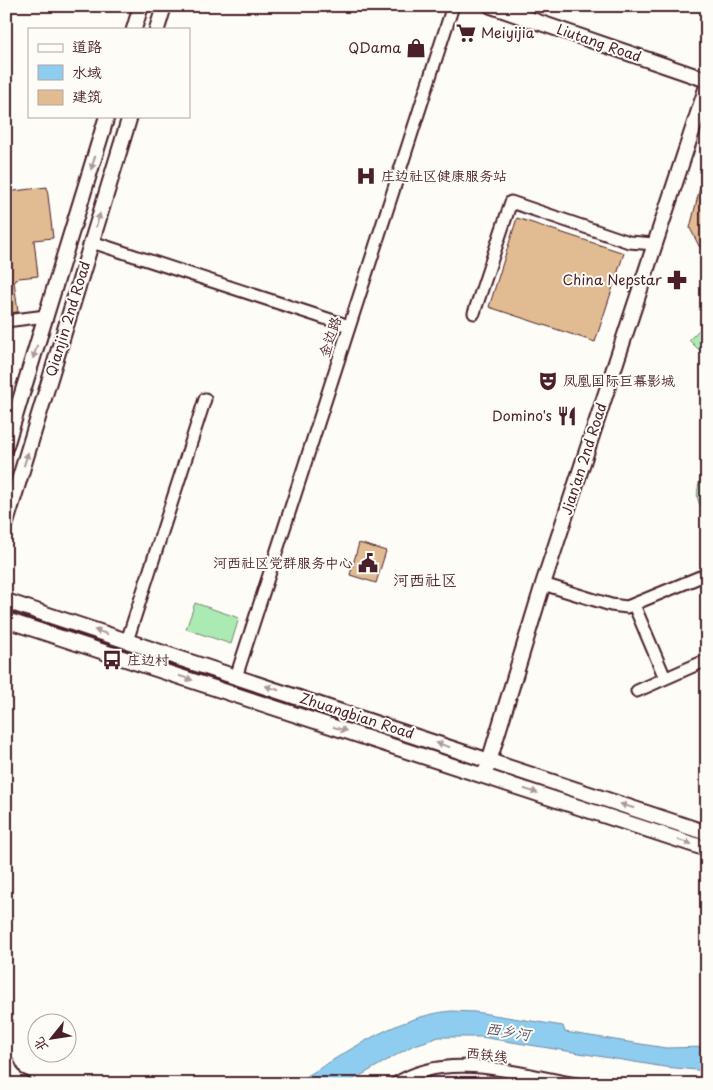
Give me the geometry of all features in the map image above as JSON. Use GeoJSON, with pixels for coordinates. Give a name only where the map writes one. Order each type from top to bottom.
{"type":"FeatureCollection","features":[{"type":"Feature","properties":{"kind":"main road"},"geometry":{"type":"LineString","coordinates":[[134,28],[141,6]]}},
{"type":"Feature","properties":{"kind":"main road"},"geometry":{"type":"LineString","coordinates":[[157,28],[164,6]]}},
{"type":"Feature","properties":{"kind":"main road","name":"Liutang Road"},"geometry":{"type":"LineString","coordinates":[[490,6],[707,80]]}},
{"type":"Feature","properties":{"kind":"main road","name":"Jian'an 2nd Road"},"geometry":{"type":"LineString","coordinates":[[484,776],[543,584],[707,86]]}},
{"type":"Feature","properties":{"kind":"main road","name":"Qianjin 2nd Road"},"geometry":{"type":"LineString","coordinates":[[6,446],[106,118]]}},
{"type":"Feature","properties":{"kind":"main road","name":"Qianjin 2nd Road"},"geometry":{"type":"LineString","coordinates":[[6,522],[129,118]]}},
{"type":"Feature","properties":{"kind":"main road","name":"Zhuangbian Road"},"geometry":{"type":"LineString","coordinates":[[6,601],[707,833]]}},
{"type":"Feature","properties":{"kind":"main road","name":"Zhuangbian Road"},"geometry":{"type":"LineString","coordinates":[[6,620],[707,849]]}},
{"type":"Feature","properties":{"kind":"street","name":"金边路"},"geometry":{"type":"LineString","coordinates":[[236,677],[453,6]]}},
{"type":"Feature","properties":{"kind":"street"},"geometry":{"type":"LineString","coordinates":[[474,313],[511,202],[630,242],[655,244]]}},
{"type":"Feature","properties":{"kind":"street"},"geometry":{"type":"LineString","coordinates":[[92,242],[350,326]]}},
{"type":"Feature","properties":{"kind":"street"},"geometry":{"type":"LineString","coordinates":[[6,321],[46,316]]}},
{"type":"Feature","properties":{"kind":"street"},"geometry":{"type":"LineString","coordinates":[[127,641],[205,399]]}},
{"type":"Feature","properties":{"kind":"street"},"geometry":{"type":"LineString","coordinates":[[543,584],[611,605],[626,607],[707,574]]}},
{"type":"Feature","properties":{"kind":"street"},"geometry":{"type":"LineString","coordinates":[[634,605],[665,678]]}},
{"type":"Feature","properties":{"kind":"street"},"geometry":{"type":"LineString","coordinates":[[637,691],[707,660]]}},
{"type":"Feature","properties":{"kind":"street"},"geometry":{"type":"LineString","coordinates":[[6,1060],[16,1080]]}},
{"type":"Feature","properties":{"kind":"street","name":"西铁线"},"geometry":{"type":"LineString","coordinates":[[395,1084],[427,1069],[452,1066],[476,1067],[577,1084]]}},
{"type":"Feature","properties":{"kind":"green space"},"geometry":{"type":"Polygon","coordinates":[[[704,325],[707,328],[707,358],[689,340],[704,325]]]}},
{"type":"Feature","properties":{"kind":"green space"},"geometry":{"type":"Polygon","coordinates":[[[707,460],[707,511],[701,507],[697,495],[707,460]]]}},
{"type":"Feature","properties":{"kind":"green space"},"geometry":{"type":"Polygon","coordinates":[[[195,603],[239,618],[231,644],[186,629],[195,603]]]}},
{"type":"Feature","properties":{"kind":"water","name":"西乡河"},"geometry":{"type":"Polygon","coordinates":[[[451,1011],[475,1012],[563,1026],[565,1032],[666,1048],[707,1047],[707,1071],[665,1067],[481,1037],[439,1037],[412,1046],[346,1084],[294,1084],[389,1029],[409,1021],[451,1011]]]}},
{"type":"Feature","properties":{"kind":"building"},"geometry":{"type":"Polygon","coordinates":[[[704,171],[707,171],[707,248],[699,246],[690,228],[704,171]]]}},
{"type":"Feature","properties":{"kind":"building"},"geometry":{"type":"Polygon","coordinates":[[[47,187],[53,238],[34,240],[38,276],[19,278],[14,281],[18,312],[6,313],[6,192],[47,187]]]}},
{"type":"Feature","properties":{"kind":"building"},"geometry":{"type":"Polygon","coordinates":[[[517,218],[624,253],[595,342],[489,307],[517,218]]]}},
{"type":"Feature","properties":{"kind":"building","name":"河西社区党群服务中心"},"geometry":{"type":"Polygon","coordinates":[[[359,543],[386,551],[376,583],[350,575],[359,543]]]}},
{"type":"Feature","properties":{"kind":"place","name":"Meiyijia"},"geometry":{"type":"Point","coordinates":[466,33]}},
{"type":"Feature","properties":{"kind":"place","name":"QDama"},"geometry":{"type":"Point","coordinates":[416,48]}},
{"type":"Feature","properties":{"kind":"place","name":"庄边社区健康服务站"},"geometry":{"type":"Point","coordinates":[366,176]}},
{"type":"Feature","properties":{"kind":"place","name":"China Nepstar"},"geometry":{"type":"Point","coordinates":[677,280]}},
{"type":"Feature","properties":{"kind":"place","name":"凤凰国际巨幕影城"},"geometry":{"type":"Point","coordinates":[548,381]}},
{"type":"Feature","properties":{"kind":"place","name":"Domino's"},"geometry":{"type":"Point","coordinates":[567,416]}},
{"type":"Feature","properties":{"kind":"place","name":"河西社区党群服务中心"},"geometry":{"type":"Point","coordinates":[368,563]}},
{"type":"Feature","properties":{"kind":"place","name":"庄边村"},"geometry":{"type":"Point","coordinates":[112,660]}},
{"type":"Feature","properties":{"kind":"district","name":"河西社区"},"geometry":{"type":"Point","coordinates":[425,580]}}]}
